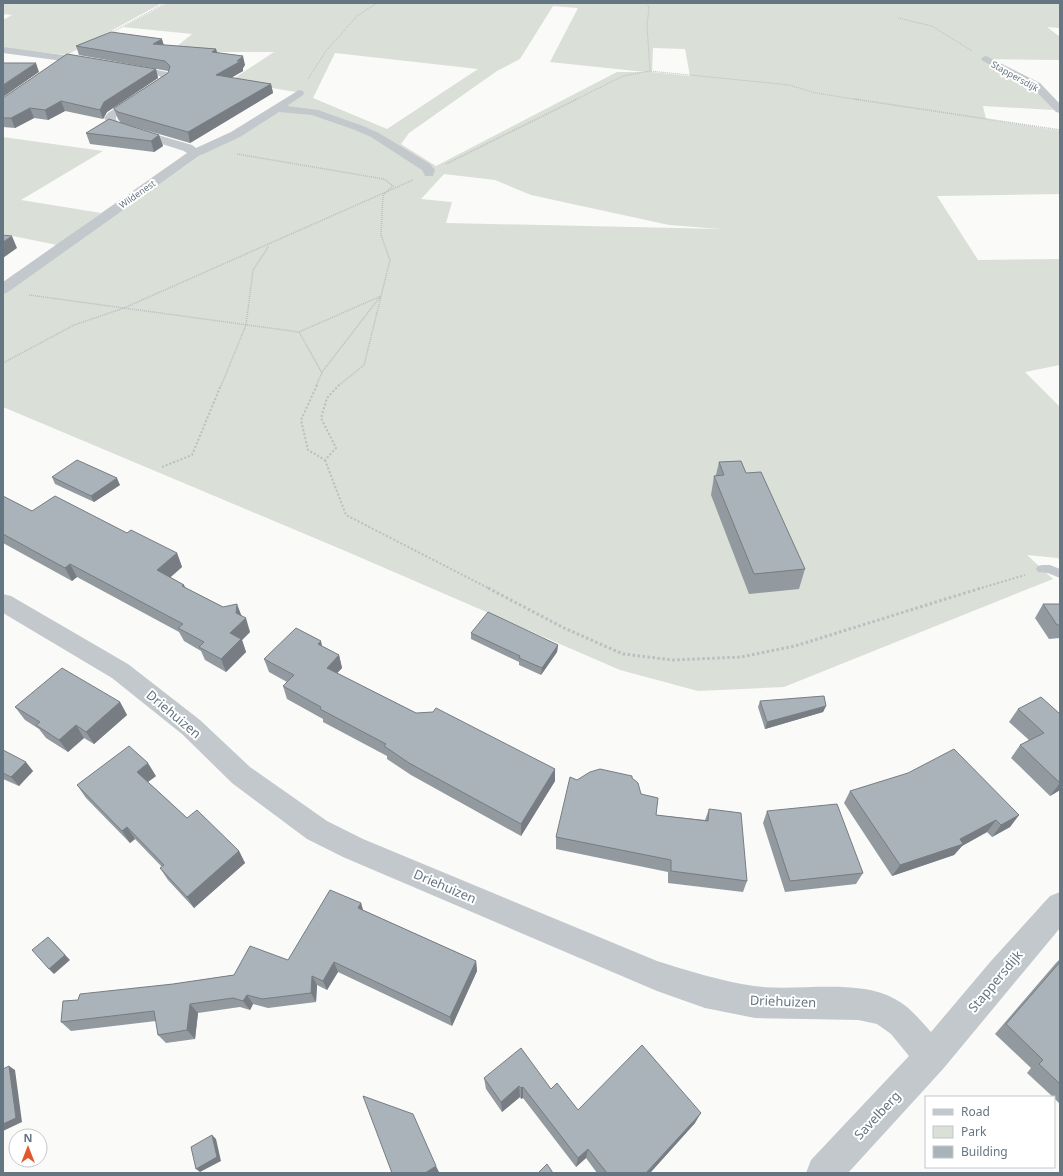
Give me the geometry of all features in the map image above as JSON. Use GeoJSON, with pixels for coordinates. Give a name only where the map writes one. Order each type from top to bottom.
{"type":"FeatureCollection","features":[{"type":"Feature","properties":{"kind":"street"},"geometry":{"type":"LineString","coordinates":[[3,50],[104,64]]}},
{"type":"Feature","properties":{"kind":"street"},"geometry":{"type":"LineString","coordinates":[[55,67],[68,58]]}},
{"type":"Feature","properties":{"kind":"street","name":"Stappersdijk"},"geometry":{"type":"LineString","coordinates":[[986,59],[1036,85],[1060,110]]}},
{"type":"Feature","properties":{"kind":"street"},"geometry":{"type":"LineString","coordinates":[[119,66],[156,72],[167,77],[163,82],[112,115],[110,118],[111,121],[116,126],[201,151]]}},
{"type":"Feature","properties":{"kind":"street","name":"Wildenest"},"geometry":{"type":"LineString","coordinates":[[3,289],[201,151],[299,93]]}},
{"type":"Feature","properties":{"kind":"street"},"geometry":{"type":"LineString","coordinates":[[276,108],[314,112],[359,128],[375,135],[426,167],[429,173]]}},
{"type":"Feature","properties":{"kind":"street","name":"Driehuizen"},"geometry":{"type":"LineString","coordinates":[[3,602],[120,670],[191,727],[241,775],[317,830],[352,848],[657,976],[705,992],[755,1002],[858,1004],[884,1010],[902,1023],[931,1057]]}},
{"type":"Feature","properties":{"kind":"street","name":"Stappersdijk"},"geometry":{"type":"LineString","coordinates":[[931,1057],[1002,972],[1060,906]]}},
{"type":"Feature","properties":{"kind":"street","name":"Savelberg"},"geometry":{"type":"LineString","coordinates":[[824,1173],[931,1057]]}},
{"type":"Feature","properties":{"kind":"lane"},"geometry":{"type":"LineString","coordinates":[[1042,569],[1050,569],[1060,574]]}},
{"type":"Feature","properties":{"kind":"path"},"geometry":{"type":"LineString","coordinates":[[108,35],[166,3]]}},
{"type":"Feature","properties":{"kind":"path"},"geometry":{"type":"LineString","coordinates":[[299,93],[326,52],[357,16],[377,3]]}},
{"type":"Feature","properties":{"kind":"path"},"geometry":{"type":"LineString","coordinates":[[647,3],[649,8],[647,25],[650,71]]}},
{"type":"Feature","properties":{"kind":"path"},"geometry":{"type":"LineString","coordinates":[[898,18],[932,26],[986,59]]}},
{"type":"Feature","properties":{"kind":"path"},"geometry":{"type":"LineString","coordinates":[[3,363],[74,325],[124,308],[383,195],[623,76],[650,71],[788,85],[816,93],[1060,130]]}},
{"type":"Feature","properties":{"kind":"path"},"geometry":{"type":"LineString","coordinates":[[201,151],[384,179],[393,186],[383,195],[380,235],[390,260],[382,295],[364,364],[344,380],[327,398],[321,418],[336,448],[325,460]]}},
{"type":"Feature","properties":{"kind":"path"},"geometry":{"type":"LineString","coordinates":[[162,467],[192,455],[246,325],[253,270],[269,245]]}},
{"type":"Feature","properties":{"kind":"path"},"geometry":{"type":"LineString","coordinates":[[26,294],[299,332],[382,295]]}},
{"type":"Feature","properties":{"kind":"path"},"geometry":{"type":"LineString","coordinates":[[382,295],[322,372],[301,420],[308,450],[325,460],[346,515],[564,628],[623,654],[673,660],[741,657],[795,646],[1042,569]]}},
{"type":"Feature","properties":{"kind":"path"},"geometry":{"type":"LineString","coordinates":[[299,332],[322,372]]}},
{"type":"Feature","properties":{"kind":"green space"},"geometry":{"type":"Polygon","coordinates":[[[3,3],[162,3],[67,55],[3,48],[3,20],[12,15],[3,14],[3,3]]]}},
{"type":"Feature","properties":{"kind":"green space"},"geometry":{"type":"Polygon","coordinates":[[[167,3],[1060,3],[1060,28],[1047,27],[1060,37],[1060,60],[981,59],[1027,82],[1038,90],[1054,110],[983,106],[986,119],[1060,131],[1060,194],[937,196],[978,260],[1060,259],[1060,365],[1025,372],[1060,407],[1060,561],[1058,558],[1027,555],[1053,579],[784,687],[698,691],[620,670],[350,553],[3,407],[3,293],[201,155],[302,93],[230,81],[274,52],[201,52],[176,47],[192,34],[123,27],[167,3]],[[553,6],[520,59],[497,71],[409,133],[401,144],[436,166],[617,72],[645,72],[550,62],[578,8],[553,6]],[[653,48],[652,72],[690,76],[685,49],[653,48]],[[335,53],[313,98],[387,129],[478,69],[335,53]],[[444,174],[421,199],[452,202],[446,223],[721,229],[669,225],[531,195],[495,180],[444,174]]]}},
{"type":"Feature","properties":{"kind":"green space"},"geometry":{"type":"Polygon","coordinates":[[[3,137],[103,151],[21,200],[101,213],[57,245],[3,234],[3,137]]]}},
{"type":"Feature","properties":{"kind":"building"},"geometry":{"type":"Polygon","coordinates":[[[111,32],[162,39],[153,44],[216,49],[212,52],[243,56],[237,61],[241,61],[216,75],[271,84],[188,132],[118,112],[114,108],[168,73],[170,66],[165,61],[76,46],[111,32]]]}},
{"type":"Feature","properties":{"kind":"building"},"geometry":{"type":"Polygon","coordinates":[[[67,54],[156,69],[104,102],[100,110],[61,101],[45,110],[30,108],[11,118],[3,118],[3,98],[67,54]]]}},
{"type":"Feature","properties":{"kind":"building"},"geometry":{"type":"Polygon","coordinates":[[[3,63],[36,63],[3,85],[3,63]]]}},
{"type":"Feature","properties":{"kind":"building"},"geometry":{"type":"Polygon","coordinates":[[[109,119],[159,135],[151,141],[86,133],[109,119]]]}},
{"type":"Feature","properties":{"kind":"building"},"geometry":{"type":"Polygon","coordinates":[[[3,235],[12,236],[3,242],[3,235]]]}},
{"type":"Feature","properties":{"kind":"building"},"geometry":{"type":"Polygon","coordinates":[[[77,460],[117,478],[91,496],[52,477],[77,460]]]}},
{"type":"Feature","properties":{"kind":"building"},"geometry":{"type":"Polygon","coordinates":[[[741,461],[746,473],[761,472],[805,569],[754,574],[714,476],[724,475],[719,462],[741,461]]]}},
{"type":"Feature","properties":{"kind":"building"},"geometry":{"type":"Polygon","coordinates":[[[3,496],[32,511],[55,496],[127,533],[131,530],[177,553],[157,570],[184,585],[182,586],[223,607],[237,604],[236,613],[246,618],[230,633],[241,639],[221,659],[199,647],[204,642],[178,628],[183,624],[70,564],[65,568],[3,534],[3,496]]]}},
{"type":"Feature","properties":{"kind":"building"},"geometry":{"type":"Polygon","coordinates":[[[1043,604],[1060,604],[1060,625],[1057,625],[1043,604]]]}},
{"type":"Feature","properties":{"kind":"building"},"geometry":{"type":"Polygon","coordinates":[[[488,612],[558,645],[542,668],[519,658],[520,656],[471,633],[488,612]]]}},
{"type":"Feature","properties":{"kind":"building"},"geometry":{"type":"Polygon","coordinates":[[[296,628],[321,641],[318,644],[339,655],[327,668],[416,713],[433,712],[436,708],[555,769],[521,824],[409,763],[384,746],[386,744],[320,709],[321,707],[283,686],[294,675],[264,659],[296,628]]]}},
{"type":"Feature","properties":{"kind":"building"},"geometry":{"type":"Polygon","coordinates":[[[62,668],[120,702],[86,732],[76,725],[59,740],[36,725],[40,722],[15,707],[62,668]]]}},
{"type":"Feature","properties":{"kind":"building"},"geometry":{"type":"Polygon","coordinates":[[[824,696],[826,706],[767,722],[760,701],[824,696]]]}},
{"type":"Feature","properties":{"kind":"building"},"geometry":{"type":"Polygon","coordinates":[[[1041,697],[1060,714],[1060,783],[1020,745],[1044,733],[1018,709],[1041,697]]]}},
{"type":"Feature","properties":{"kind":"building"},"geometry":{"type":"Polygon","coordinates":[[[129,746],[148,763],[137,772],[187,818],[197,810],[239,851],[187,897],[160,868],[164,865],[127,827],[122,831],[77,785],[129,746]]]}},
{"type":"Feature","properties":{"kind":"building"},"geometry":{"type":"Polygon","coordinates":[[[954,749],[1019,815],[1001,825],[996,820],[960,839],[963,844],[900,865],[850,791],[908,773],[954,749]]]}},
{"type":"Feature","properties":{"kind":"building"},"geometry":{"type":"Polygon","coordinates":[[[3,750],[26,762],[11,777],[3,773],[3,750]]]}},
{"type":"Feature","properties":{"kind":"building"},"geometry":{"type":"Polygon","coordinates":[[[600,769],[632,776],[632,778],[638,783],[641,794],[658,798],[656,815],[708,821],[709,809],[741,813],[747,881],[671,871],[671,860],[556,837],[570,777],[577,780],[590,772],[600,769]]]}},
{"type":"Feature","properties":{"kind":"building"},"geometry":{"type":"Polygon","coordinates":[[[837,804],[863,873],[790,881],[767,811],[837,804]]]}},
{"type":"Feature","properties":{"kind":"building"},"geometry":{"type":"Polygon","coordinates":[[[330,890],[361,903],[358,908],[476,961],[450,1017],[334,962],[323,981],[312,976],[311,993],[262,999],[247,995],[243,1001],[233,998],[190,1004],[187,1030],[158,1035],[154,1011],[61,1022],[63,1001],[78,1000],[80,994],[173,984],[234,975],[250,946],[288,960],[330,890]]]}},
{"type":"Feature","properties":{"kind":"building"},"geometry":{"type":"Polygon","coordinates":[[[48,937],[65,955],[49,969],[32,950],[48,937]]]}},
{"type":"Feature","properties":{"kind":"building"},"geometry":{"type":"Polygon","coordinates":[[[1060,962],[1060,1084],[1039,1064],[1043,1060],[1006,1024],[1060,962]]]}},
{"type":"Feature","properties":{"kind":"building"},"geometry":{"type":"Polygon","coordinates":[[[642,1045],[701,1113],[646,1173],[607,1173],[588,1149],[578,1158],[523,1087],[521,1088],[519,1086],[501,1102],[484,1078],[521,1048],[551,1089],[557,1083],[578,1110],[642,1045]]]}},
{"type":"Feature","properties":{"kind":"building"},"geometry":{"type":"Polygon","coordinates":[[[9,1066],[16,1118],[3,1124],[3,1069],[9,1066]]]}},
{"type":"Feature","properties":{"kind":"building"},"geometry":{"type":"Polygon","coordinates":[[[363,1096],[413,1114],[436,1166],[425,1173],[392,1173],[363,1096]]]}},
{"type":"Feature","properties":{"kind":"building"},"geometry":{"type":"Polygon","coordinates":[[[212,1135],[217,1157],[196,1169],[191,1147],[212,1135]]]}},
{"type":"Feature","properties":{"kind":"building"},"geometry":{"type":"Polygon","coordinates":[[[547,1164],[553,1173],[538,1173],[547,1164]]]}}]}
